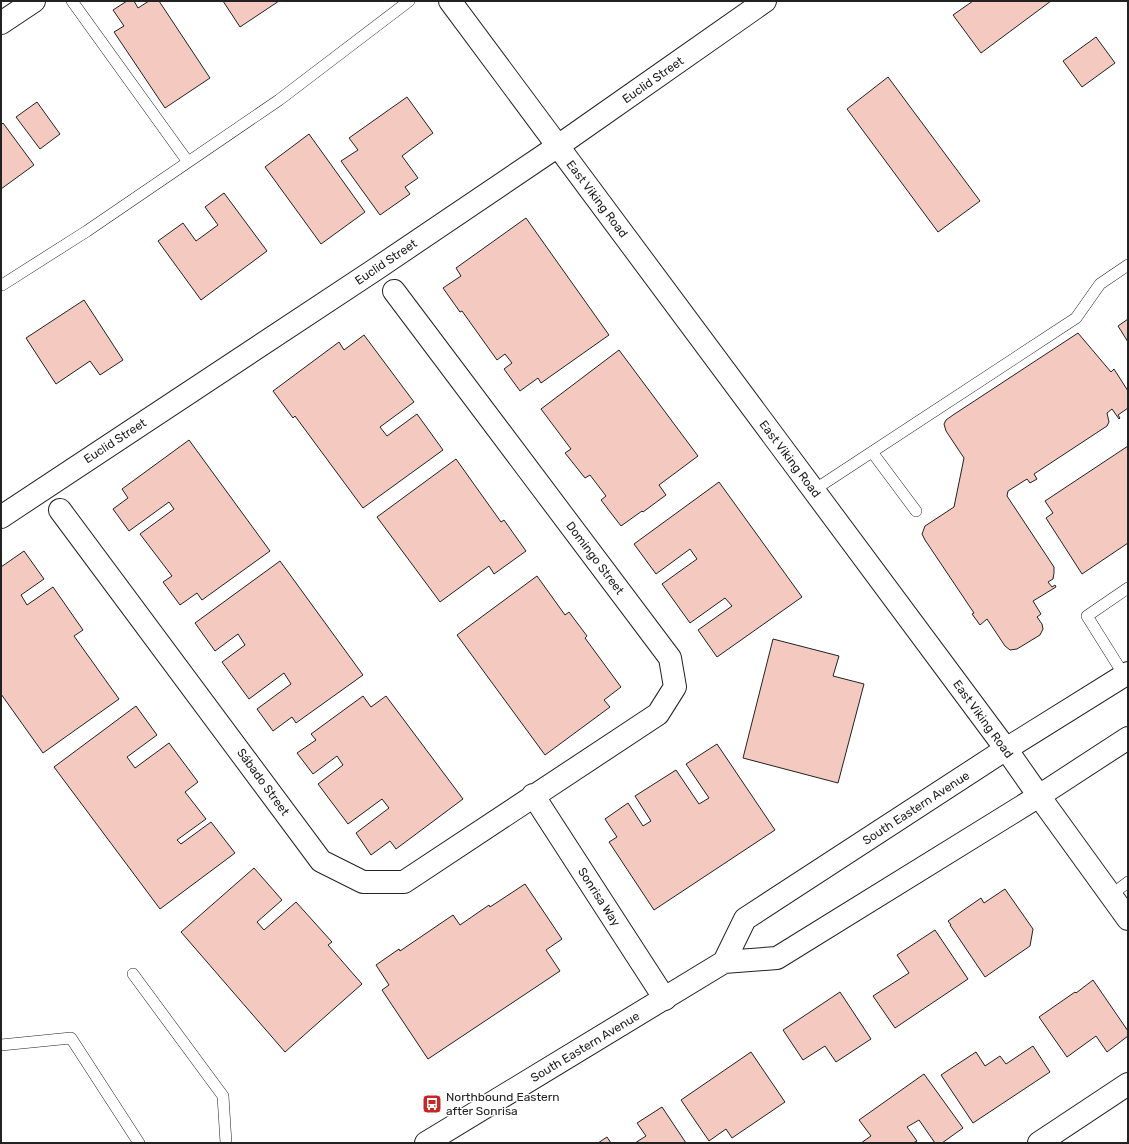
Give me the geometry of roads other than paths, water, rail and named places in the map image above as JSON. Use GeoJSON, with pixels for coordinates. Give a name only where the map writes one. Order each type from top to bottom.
{"type":"FeatureCollection","features":[{"type":"Feature","properties":{"kind":"street"},"geometry":{"type":"LineString","coordinates":[[1,23],[34,1]]}},
{"type":"Feature","properties":{"kind":"street","name":"East Viking Road"},"geometry":{"type":"LineString","coordinates":[[450,1],[1006,749],[1128,919]]}},
{"type":"Feature","properties":{"kind":"street","name":"Euclid Street"},"geometry":{"type":"LineString","coordinates":[[1,517],[376,269],[558,146],[766,1]]}},
{"type":"Feature","properties":{"kind":"street","name":"Domingo Street"},"geometry":{"type":"LineString","coordinates":[[394,291],[670,658],[675,687],[658,714],[533,795]]}},
{"type":"Feature","properties":{"kind":"street","name":"Sábado Street"},"geometry":{"type":"LineString","coordinates":[[60,510],[321,860],[363,882],[404,882],[533,795]]}},
{"type":"Feature","properties":{"kind":"street","name":"South Eastern Avenue"},"geometry":{"type":"LineString","coordinates":[[724,962],[745,919],[1006,749],[1126,674]]}},
{"type":"Feature","properties":{"kind":"street","name":"South Eastern Avenue"},"geometry":{"type":"LineString","coordinates":[[426,1143],[724,962],[777,958],[1039,796],[1128,738]]}},
{"type":"Feature","properties":{"kind":"street","name":"Sonrisa Way"},"geometry":{"type":"LineString","coordinates":[[533,795],[665,999]]}},
{"type":"Feature","properties":{"kind":"street"},"geometry":{"type":"LineString","coordinates":[[1039,1143],[1128,1084]]}},
{"type":"Feature","properties":{"kind":"lane"},"geometry":{"type":"LineString","coordinates":[[72,1],[188,162]]}},
{"type":"Feature","properties":{"kind":"lane"},"geometry":{"type":"LineString","coordinates":[[2,285],[87,231],[279,100],[409,1]]}},
{"type":"Feature","properties":{"kind":"lane"},"geometry":{"type":"LineString","coordinates":[[814,490],[1076,318],[1100,284],[1128,265]]}},
{"type":"Feature","properties":{"kind":"lane"},"geometry":{"type":"LineString","coordinates":[[872,452],[916,511]]}},
{"type":"Feature","properties":{"kind":"lane"},"geometry":{"type":"LineString","coordinates":[[1126,674],[1087,616],[1128,588]]}},
{"type":"Feature","properties":{"kind":"lane"},"geometry":{"type":"LineString","coordinates":[[1111,895],[1128,882]]}},
{"type":"Feature","properties":{"kind":"lane"},"geometry":{"type":"LineString","coordinates":[[133,974],[223,1096],[226,1143]]}},
{"type":"Feature","properties":{"kind":"lane"},"geometry":{"type":"LineString","coordinates":[[1,1045],[71,1038],[139,1143]]}},
{"type":"Feature","properties":{"kind":"place","name":"Northbound Eastern after Sonrisa"},"geometry":{"type":"Point","coordinates":[432,1104]}}]}
